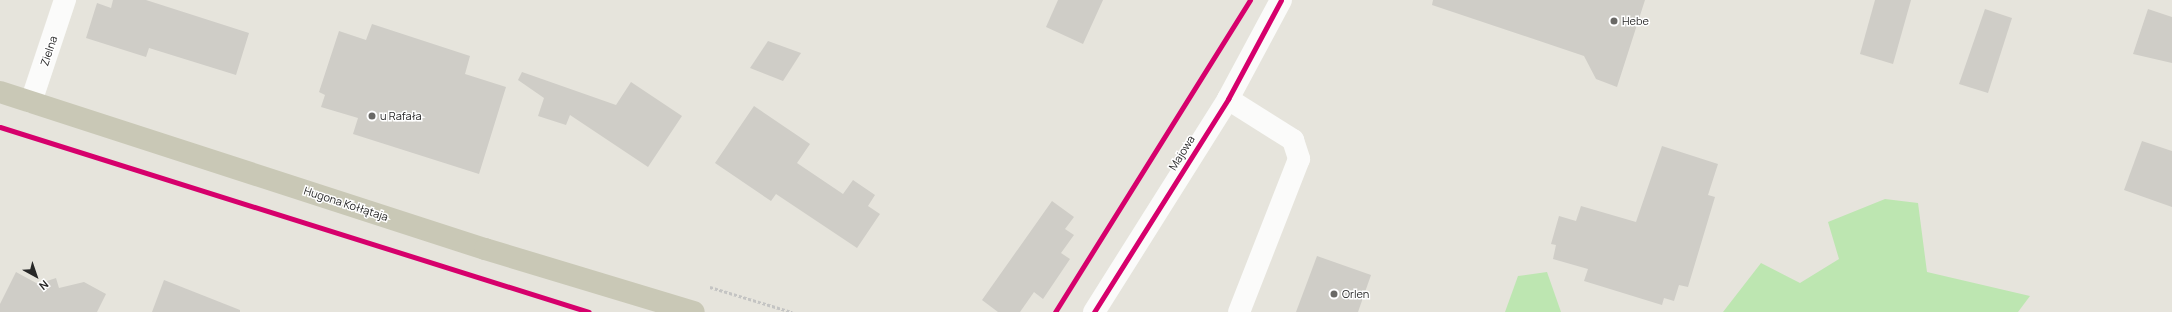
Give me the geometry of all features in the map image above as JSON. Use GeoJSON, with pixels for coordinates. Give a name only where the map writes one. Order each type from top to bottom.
{"type":"FeatureCollection","features":[{"type":"Feature","properties":{"kind":"main road","name":"Hugona Kołłątaja"},"geometry":{"type":"LineString","coordinates":[[0,92],[478,247],[694,312]]}},
{"type":"Feature","properties":{"kind":"street","name":"Zielna"},"geometry":{"type":"LineString","coordinates":[[31,102],[65,0]]}},
{"type":"Feature","properties":{"kind":"street","name":"Majowa"},"geometry":{"type":"LineString","coordinates":[[1094,312],[1228,99],[1280,0]]}},
{"type":"Feature","properties":{"kind":"street"},"geometry":{"type":"LineString","coordinates":[[1228,99],[1293,140],[1299,159],[1239,312]]}},
{"type":"Feature","properties":{"kind":"green space"},"geometry":{"type":"Polygon","coordinates":[[[1885,199],[1918,203],[1927,272],[2030,296],[2018,312],[1723,312],[1761,263],[1800,283],[1839,259],[1828,222],[1885,199]]]}},
{"type":"Feature","properties":{"kind":"green space"},"geometry":{"type":"Polygon","coordinates":[[[1547,272],[1561,312],[1505,312],[1518,276],[1547,272]]]}},
{"type":"Feature","properties":{"kind":"building"},"geometry":{"type":"Polygon","coordinates":[[[113,0],[146,0],[249,33],[236,75],[149,48],[146,57],[86,38],[97,3],[111,8],[113,0]]]}},
{"type":"Feature","properties":{"kind":"building"},"geometry":{"type":"Polygon","coordinates":[[[1058,0],[1103,0],[1083,44],[1046,27],[1058,0]]]}},
{"type":"Feature","properties":{"kind":"building"},"geometry":{"type":"Polygon","coordinates":[[[1433,0],[1645,0],[1617,87],[1596,79],[1584,56],[1432,5],[1433,0]]]}},
{"type":"Feature","properties":{"kind":"building"},"geometry":{"type":"Polygon","coordinates":[[[1875,0],[1911,0],[1893,64],[1860,54],[1875,0]]]}},
{"type":"Feature","properties":{"kind":"building"},"geometry":{"type":"Polygon","coordinates":[[[1985,9],[2012,18],[1988,93],[1959,84],[1985,9]]]}},
{"type":"Feature","properties":{"kind":"building"},"geometry":{"type":"Polygon","coordinates":[[[2148,9],[2172,17],[2172,63],[2133,54],[2148,9]]]}},
{"type":"Feature","properties":{"kind":"building"},"geometry":{"type":"Polygon","coordinates":[[[372,24],[470,56],[465,74],[506,87],[479,174],[353,134],[358,118],[321,107],[325,95],[319,92],[339,31],[366,40],[372,24]]]}},
{"type":"Feature","properties":{"kind":"building"},"geometry":{"type":"Polygon","coordinates":[[[768,41],[801,53],[783,81],[750,68],[768,41]]]}},
{"type":"Feature","properties":{"kind":"building"},"geometry":{"type":"Polygon","coordinates":[[[522,72],[616,105],[631,82],[682,116],[648,167],[570,115],[566,125],[538,116],[544,98],[518,80],[522,72]]]}},
{"type":"Feature","properties":{"kind":"building"},"geometry":{"type":"Polygon","coordinates":[[[754,106],[810,144],[797,163],[843,194],[853,180],[875,195],[868,206],[880,214],[857,248],[776,194],[771,201],[715,163],[754,106]]]}},
{"type":"Feature","properties":{"kind":"building"},"geometry":{"type":"Polygon","coordinates":[[[2142,141],[2172,151],[2172,207],[2124,190],[2142,141]]]}},
{"type":"Feature","properties":{"kind":"building"},"geometry":{"type":"Polygon","coordinates":[[[1662,146],[1718,164],[1708,195],[1715,197],[1688,287],[1679,285],[1674,301],[1664,298],[1662,305],[1584,281],[1588,269],[1553,259],[1556,245],[1551,244],[1559,216],[1576,221],[1581,206],[1636,222],[1662,146]]]}},
{"type":"Feature","properties":{"kind":"building"},"geometry":{"type":"Polygon","coordinates":[[[1052,201],[1074,217],[1065,229],[1074,235],[1061,253],[1070,259],[1043,299],[1034,292],[1020,312],[998,312],[982,300],[1052,201]]]}},
{"type":"Feature","properties":{"kind":"building","name":"Orlen"},"geometry":{"type":"Polygon","coordinates":[[[1317,256],[1371,275],[1358,312],[1296,312],[1317,256]]]}},
{"type":"Feature","properties":{"kind":"building"},"geometry":{"type":"Polygon","coordinates":[[[16,272],[38,284],[56,278],[59,288],[84,282],[106,294],[97,312],[0,312],[0,304],[16,272]]]}},
{"type":"Feature","properties":{"kind":"building"},"geometry":{"type":"Polygon","coordinates":[[[164,280],[240,310],[240,312],[152,312],[164,280]]]}},
{"type":"Feature","properties":{"kind":"cycle path"},"geometry":{"type":"LineString","coordinates":[[1055,312],[1250,0]]}},
{"type":"Feature","properties":{"kind":"cycle path"},"geometry":{"type":"LineString","coordinates":[[1094,312],[1228,99],[1281,0]]}},
{"type":"Feature","properties":{"kind":"cycle path"},"geometry":{"type":"LineString","coordinates":[[0,127],[589,312]]}},
{"type":"Feature","properties":{"kind":"place","name":"Hebe"},"geometry":{"type":"Point","coordinates":[1614,21]}},
{"type":"Feature","properties":{"kind":"place","name":"u Rafała"},"geometry":{"type":"Point","coordinates":[372,116]}},
{"type":"Feature","properties":{"kind":"place","name":"Orlen"},"geometry":{"type":"Point","coordinates":[1334,294]}}]}
